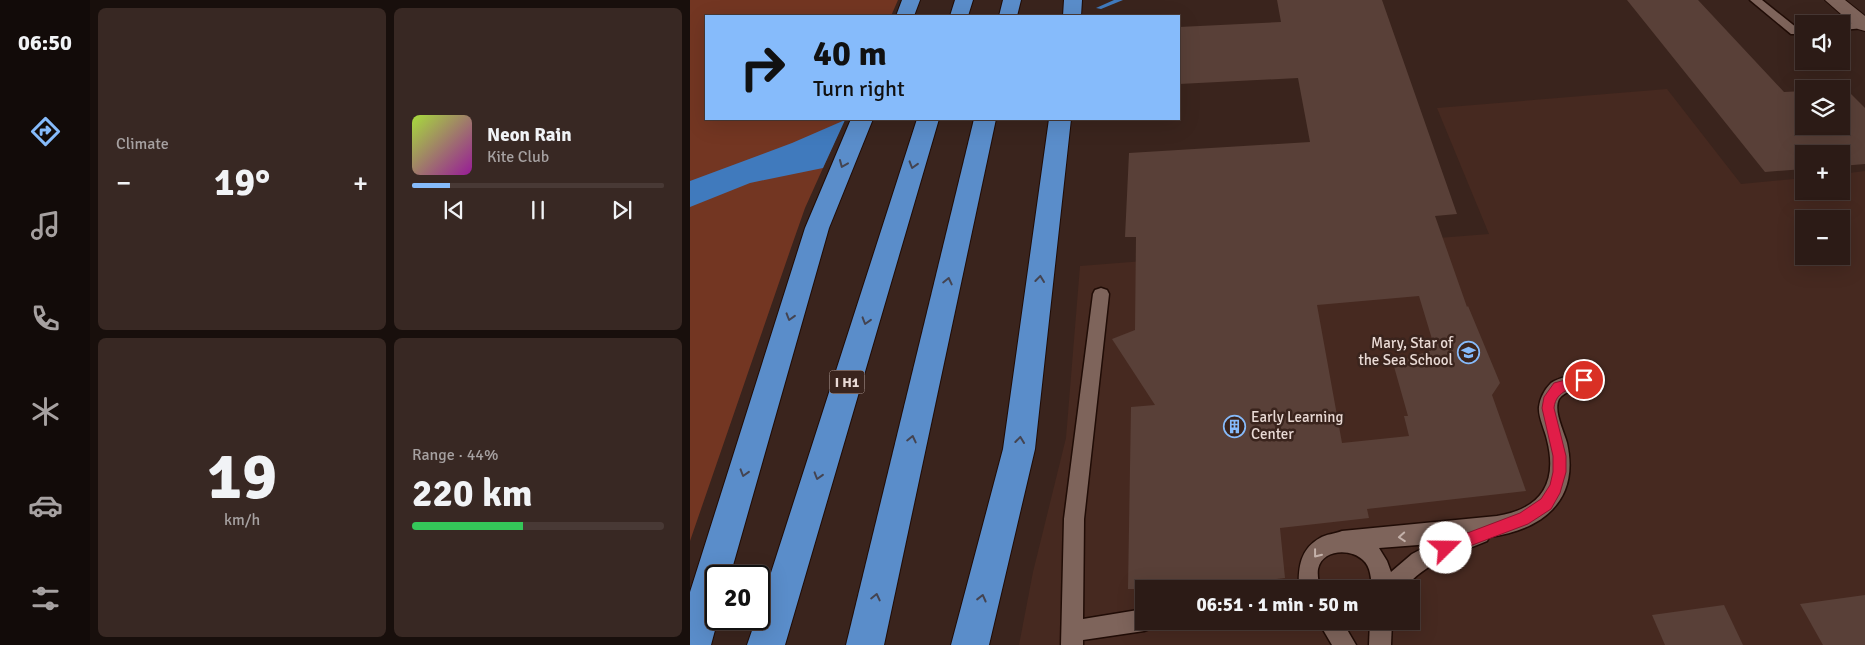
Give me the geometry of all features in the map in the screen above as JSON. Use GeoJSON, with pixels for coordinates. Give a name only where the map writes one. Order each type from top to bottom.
{"type":"FeatureCollection","features":[{"type":"Feature","properties":{"kind":"highway"},"geometry":{"type":"LineString","coordinates":[[904,15],[911,0]]}},
{"type":"Feature","properties":{"kind":"highway"},"geometry":{"type":"LineString","coordinates":[[959,15],[964,0]]}},
{"type":"Feature","properties":{"kind":"highway"},"geometry":{"type":"LineString","coordinates":[[1008,15],[1012,0]]}},
{"type":"Feature","properties":{"kind":"highway"},"geometry":{"type":"LineString","coordinates":[[1072,15],[1073,0]]}},
{"type":"Feature","properties":{"kind":"highway"},"geometry":{"type":"LineString","coordinates":[[692,645],[817,228],[862,120]]}},
{"type":"Feature","properties":{"kind":"highway","name":"I H1"},"geometry":{"type":"LineString","coordinates":[[766,645],[928,120]]}},
{"type":"Feature","properties":{"kind":"highway"},"geometry":{"type":"LineString","coordinates":[[865,645],[985,120]]}},
{"type":"Feature","properties":{"kind":"highway"},"geometry":{"type":"LineString","coordinates":[[970,645],[1019,449],[1060,120]]}},
{"type":"Feature","properties":{"kind":"street"},"geometry":{"type":"LineString","coordinates":[[1834,0],[1865,25]]}},
{"type":"Feature","properties":{"kind":"lane"},"geometry":{"type":"LineString","coordinates":[[1755,0],[1795,31]]}},
{"type":"Feature","properties":{"kind":"lane"},"geometry":{"type":"LineString","coordinates":[[1850,26],[1865,25]]}},
{"type":"Feature","properties":{"kind":"lane"},"geometry":{"type":"LineString","coordinates":[[1100,294],[1074,519],[1072,638],[1135,622]]}},
{"type":"Feature","properties":{"kind":"lane"},"geometry":{"type":"LineString","coordinates":[[1397,580],[1423,558],[1530,516],[1546,504],[1552,497],[1558,481],[1560,464],[1548,408],[1549,401],[1558,387],[1584,380]]}},
{"type":"Feature","properties":{"kind":"lane"},"geometry":{"type":"LineString","coordinates":[[1307,580],[1313,558],[1320,549],[1330,543],[1435,534],[1503,525]]}},
{"type":"Feature","properties":{"kind":"lane"},"geometry":{"type":"LineString","coordinates":[[1342,541],[1353,542],[1374,557],[1381,569],[1382,580]]}},
{"type":"Feature","properties":{"kind":"lane"},"geometry":{"type":"LineString","coordinates":[[1335,630],[1345,645]]}},
{"type":"Feature","properties":{"kind":"lane"},"geometry":{"type":"LineString","coordinates":[[1380,645],[1381,630]]}},
{"type":"Feature","properties":{"kind":"shaded area"},"geometry":{"type":"Polygon","coordinates":[[[690,0],[898,0],[891,15],[705,15],[705,120],[845,120],[805,208],[690,541],[690,0]]]}},
{"type":"Feature","properties":{"kind":"shaded area","name":"Mary, Star of the Sea School"},"geometry":{"type":"Polygon","coordinates":[[[1667,89],[1741,184],[1795,179],[1795,200],[1850,200],[1850,173],[1865,171],[1865,645],[1019,645],[1033,572],[1066,438],[1080,266],[1489,234],[1437,108],[1667,89]]]}},
{"type":"Feature","properties":{"kind":"water"},"geometry":{"type":"Polygon","coordinates":[[[845,120],[823,168],[750,183],[690,207],[690,181],[792,143],[845,120]]]}},
{"type":"Feature","properties":{"kind":"building"},"geometry":{"type":"Polygon","coordinates":[[[1277,0],[1382,0],[1457,214],[1435,216],[1467,307],[1500,383],[1492,395],[1526,491],[1367,509],[1369,518],[1280,528],[1285,578],[1268,580],[1135,580],[1135,589],[1128,589],[1131,407],[1155,405],[1112,339],[1135,330],[1136,237],[1125,237],[1129,153],[1310,142],[1298,78],[1180,84],[1180,27],[1281,22],[1277,0]],[[1419,296],[1317,305],[1342,443],[1409,436],[1404,416],[1408,416],[1393,363],[1435,349],[1419,296]]]}},
{"type":"Feature","properties":{"kind":"building"},"geometry":{"type":"Polygon","coordinates":[[[1627,0],[1698,0],[1784,92],[1795,91],[1795,135],[1850,135],[1850,93],[1865,108],[1865,164],[1850,165],[1850,145],[1795,145],[1795,170],[1765,172],[1627,0]]]}},
{"type":"Feature","properties":{"kind":"building"},"geometry":{"type":"Polygon","coordinates":[[[1865,595],[1865,645],[1823,645],[1800,604],[1865,595]]]}},
{"type":"Feature","properties":{"kind":"building"},"geometry":{"type":"Polygon","coordinates":[[[1724,605],[1743,645],[1665,645],[1652,615],[1724,605]]]}},
{"type":"Feature","properties":{"kind":"waterway"},"geometry":{"type":"LineString","coordinates":[[1099,8],[1120,0]]}},
{"type":"Feature","properties":{"kind":"place","name":"Mary, Star of the Sea School"},"geometry":{"type":"Point","coordinates":[1469,352]}},
{"type":"Feature","properties":{"kind":"place","name":"Early Learning Center"},"geometry":{"type":"Point","coordinates":[1235,426]}},
{"type":"Feature","properties":{"kind":"route"},"geometry":{"type":"LineString","coordinates":[[1446,548],[1503,525],[1523,520],[1538,511],[1552,497],[1560,472],[1560,456],[1548,408],[1549,401],[1558,387],[1584,380]]}}]}
